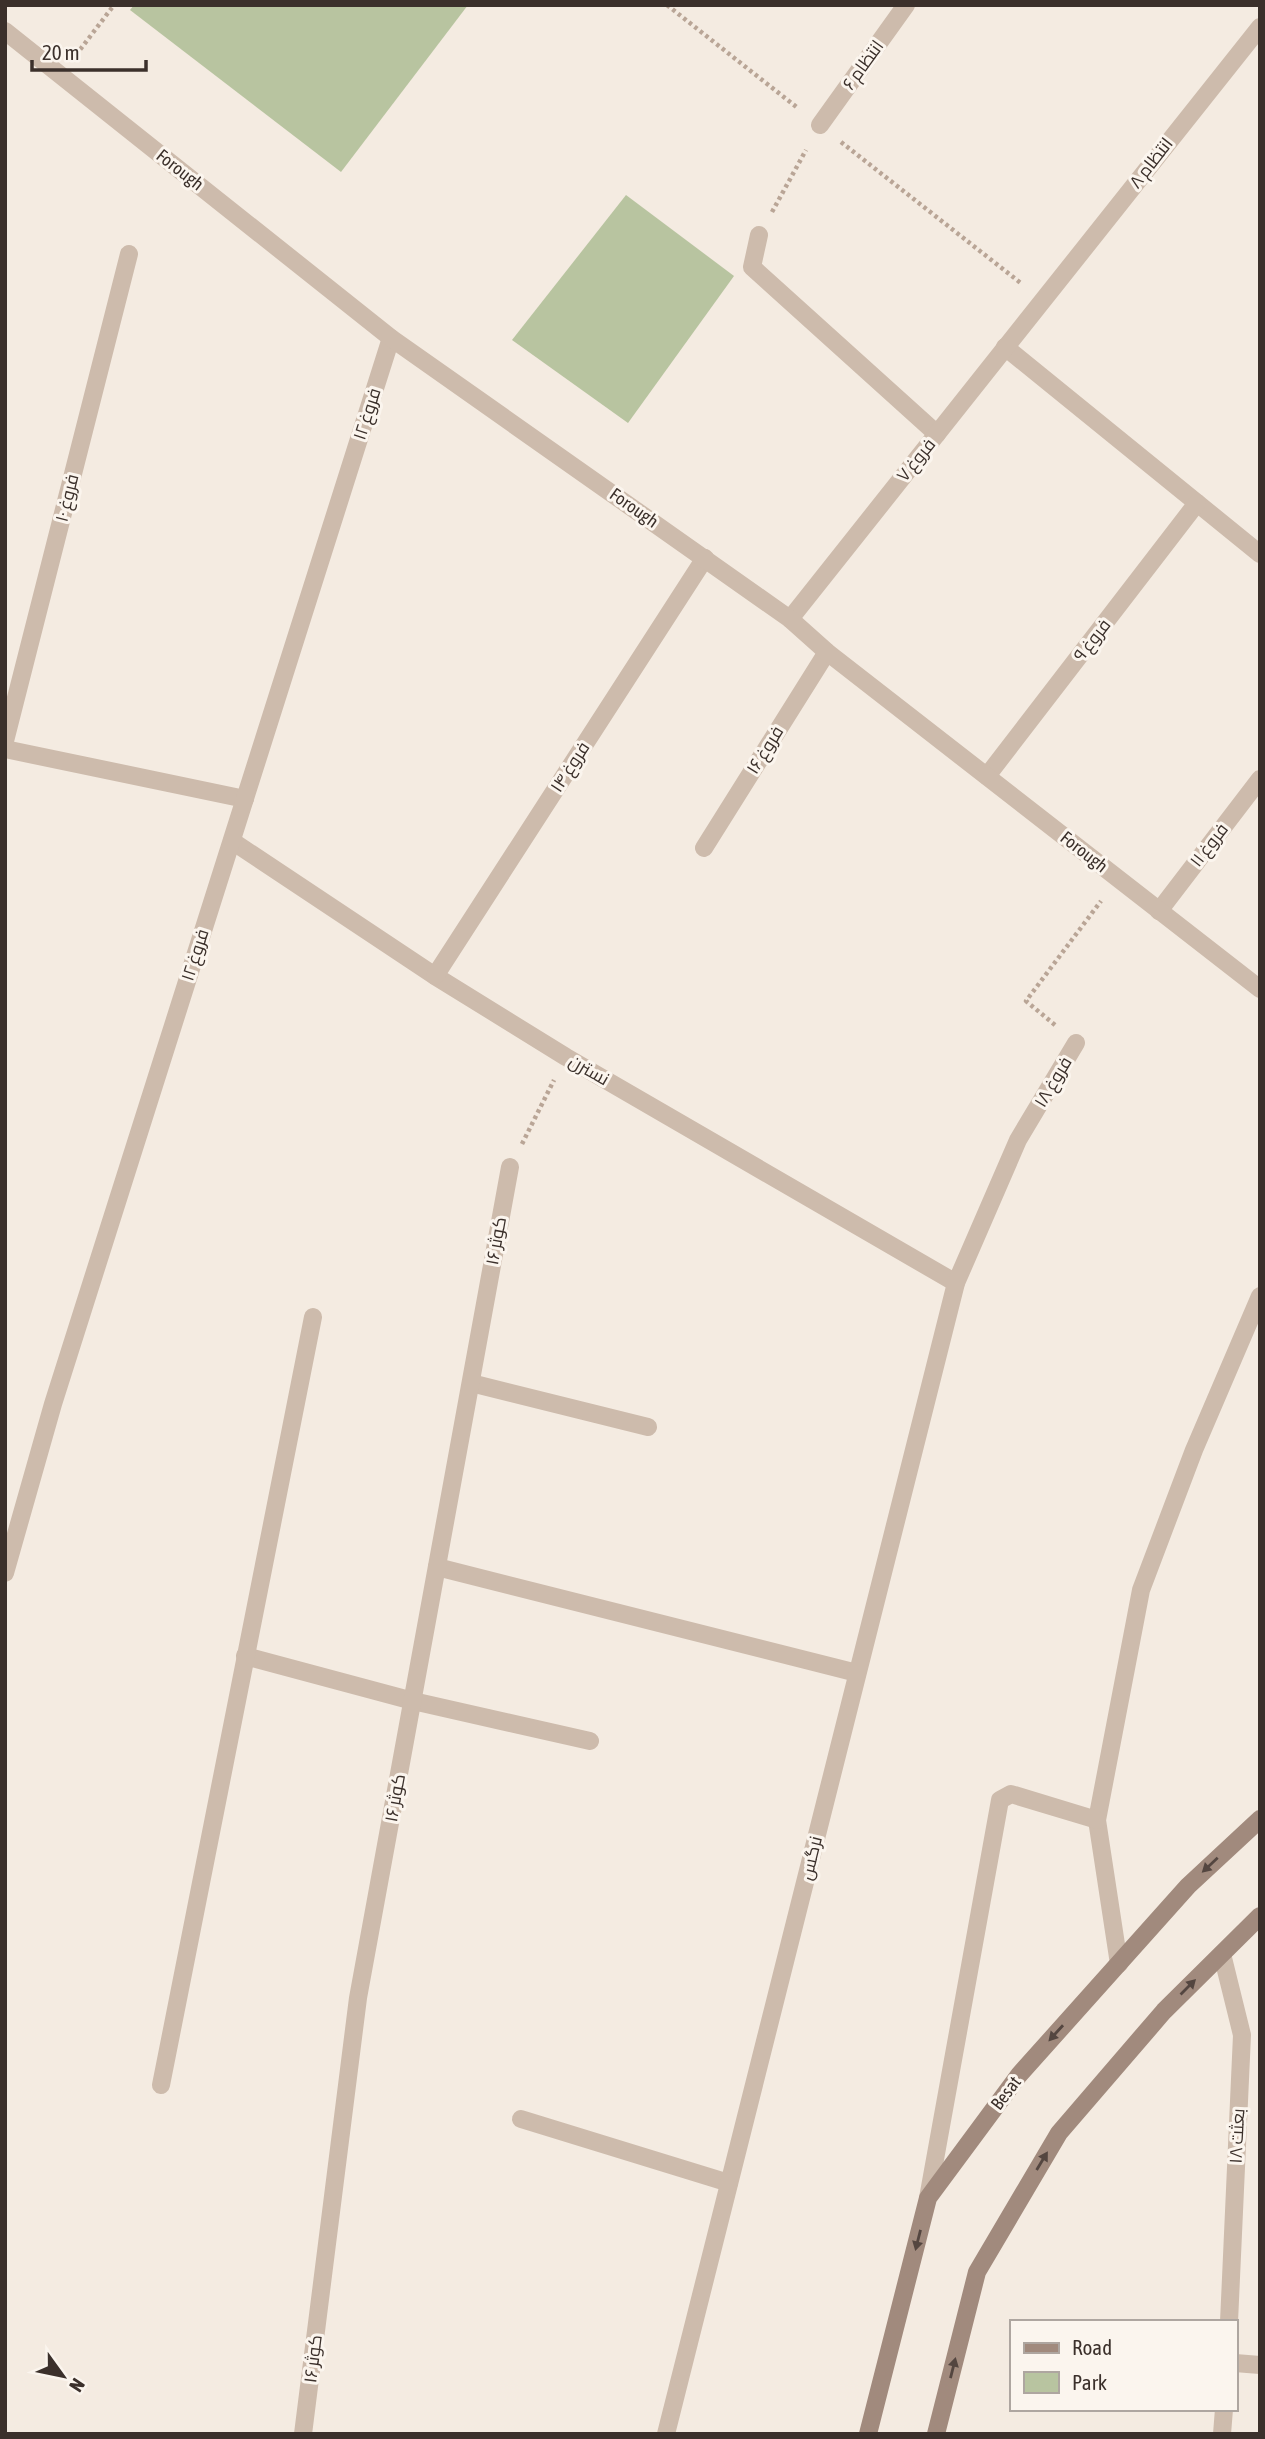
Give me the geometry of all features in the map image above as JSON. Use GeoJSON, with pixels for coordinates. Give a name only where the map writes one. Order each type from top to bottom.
{"type":"FeatureCollection","features":[{"type":"Feature","properties":{"kind":"main road","name":"Besat"},"geometry":{"type":"LineString","coordinates":[[868,2434],[928,2198],[1019,2075],[1188,1886],[1260,1819]]}},
{"type":"Feature","properties":{"kind":"main road"},"geometry":{"type":"LineString","coordinates":[[936,2434],[977,2272],[1059,2133],[1164,2011],[1260,1916]]}},
{"type":"Feature","properties":{"kind":"street","name":"انتظام ۶"},"geometry":{"type":"LineString","coordinates":[[820,125],[906,5]]}},
{"type":"Feature","properties":{"kind":"street","name":"انتظام ۸"},"geometry":{"type":"LineString","coordinates":[[1042,300],[1260,27]]}},
{"type":"Feature","properties":{"kind":"street","name":"Forough"},"geometry":{"type":"LineString","coordinates":[[5,31],[391,338],[790,619],[827,652],[1260,989]]}},
{"type":"Feature","properties":{"kind":"street"},"geometry":{"type":"LineString","coordinates":[[759,234],[752,267],[937,433]]}},
{"type":"Feature","properties":{"kind":"street","name":"فروغ ۱۰"},"geometry":{"type":"LineString","coordinates":[[5,741],[129,254]]}},
{"type":"Feature","properties":{"kind":"street","name":"فروغ ۷"},"geometry":{"type":"LineString","coordinates":[[790,619],[1042,300]]}},
{"type":"Feature","properties":{"kind":"street","name":"فروغ ۱۲"},"geometry":{"type":"LineString","coordinates":[[5,1573],[53,1404],[391,338]]}},
{"type":"Feature","properties":{"kind":"street"},"geometry":{"type":"LineString","coordinates":[[1005,347],[1260,554]]}},
{"type":"Feature","properties":{"kind":"street","name":"فروغ ۹"},"geometry":{"type":"LineString","coordinates":[[987,776],[1197,503]]}},
{"type":"Feature","properties":{"kind":"street","name":"فروغ ۱۴"},"geometry":{"type":"LineString","coordinates":[[435,976],[705,558]]}},
{"type":"Feature","properties":{"kind":"street","name":"فروغ ۱۶"},"geometry":{"type":"LineString","coordinates":[[704,848],[827,652]]}},
{"type":"Feature","properties":{"kind":"street"},"geometry":{"type":"LineString","coordinates":[[5,749],[245,799]]}},
{"type":"Feature","properties":{"kind":"street","name":"فروغ ۱۱"},"geometry":{"type":"LineString","coordinates":[[1159,911],[1260,779]]}},
{"type":"Feature","properties":{"kind":"street","name":"نسترن"},"geometry":{"type":"LineString","coordinates":[[232,841],[435,976],[566,1057],[956,1283]]}},
{"type":"Feature","properties":{"kind":"street","name":"فروغ ۱۸"},"geometry":{"type":"LineString","coordinates":[[956,1283],[1018,1140],[1076,1042]]}},
{"type":"Feature","properties":{"kind":"street","name":"کوثر ۱۶"},"geometry":{"type":"LineString","coordinates":[[303,2434],[358,1998],[510,1167]]}},
{"type":"Feature","properties":{"kind":"street","name":"نرگس"},"geometry":{"type":"LineString","coordinates":[[666,2434],[956,1283]]}},
{"type":"Feature","properties":{"kind":"street"},"geometry":{"type":"LineString","coordinates":[[1119,1964],[1097,1820],[1141,1590],[1194,1450],[1260,1296]]}},
{"type":"Feature","properties":{"kind":"street"},"geometry":{"type":"LineString","coordinates":[[161,2085],[313,1317]]}},
{"type":"Feature","properties":{"kind":"street"},"geometry":{"type":"LineString","coordinates":[[471,1383],[648,1427]]}},
{"type":"Feature","properties":{"kind":"street"},"geometry":{"type":"LineString","coordinates":[[437,1567],[857,1673]]}},
{"type":"Feature","properties":{"kind":"street"},"geometry":{"type":"LineString","coordinates":[[245,1656],[413,1700],[590,1741]]}},
{"type":"Feature","properties":{"kind":"street"},"geometry":{"type":"LineString","coordinates":[[928,2198],[1000,1800],[1011,1794],[1097,1820]]}},
{"type":"Feature","properties":{"kind":"street","name":"بعثت ۱۸"},"geometry":{"type":"LineString","coordinates":[[1222,1954],[1242,2035],[1229,2320]]}},
{"type":"Feature","properties":{"kind":"street"},"geometry":{"type":"LineString","coordinates":[[521,2119],[729,2183]]}},
{"type":"Feature","properties":{"kind":"street"},"geometry":{"type":"LineString","coordinates":[[1237,2363],[1260,2365]]}},
{"type":"Feature","properties":{"kind":"street"},"geometry":{"type":"LineString","coordinates":[[1222,2434],[1224,2411]]}},
{"type":"Feature","properties":{"kind":"path"},"geometry":{"type":"LineString","coordinates":[[60,75],[114,5]]}},
{"type":"Feature","properties":{"kind":"path"},"geometry":{"type":"LineString","coordinates":[[667,5],[1042,300]]}},
{"type":"Feature","properties":{"kind":"path"},"geometry":{"type":"LineString","coordinates":[[759,234],[820,125]]}},
{"type":"Feature","properties":{"kind":"path","name":"فروغ ۱۸"},"geometry":{"type":"LineString","coordinates":[[1076,1042],[1026,1001],[1118,878]]}},
{"type":"Feature","properties":{"kind":"path"},"geometry":{"type":"LineString","coordinates":[[510,1167],[566,1057]]}},
{"type":"Feature","properties":{"kind":"green space"},"geometry":{"type":"Polygon","coordinates":[[[134,5],[468,5],[341,172],[130,10],[134,5]]]}},
{"type":"Feature","properties":{"kind":"green space"},"geometry":{"type":"Polygon","coordinates":[[[626,195],[734,276],[628,423],[512,340],[626,195]]]}}]}
